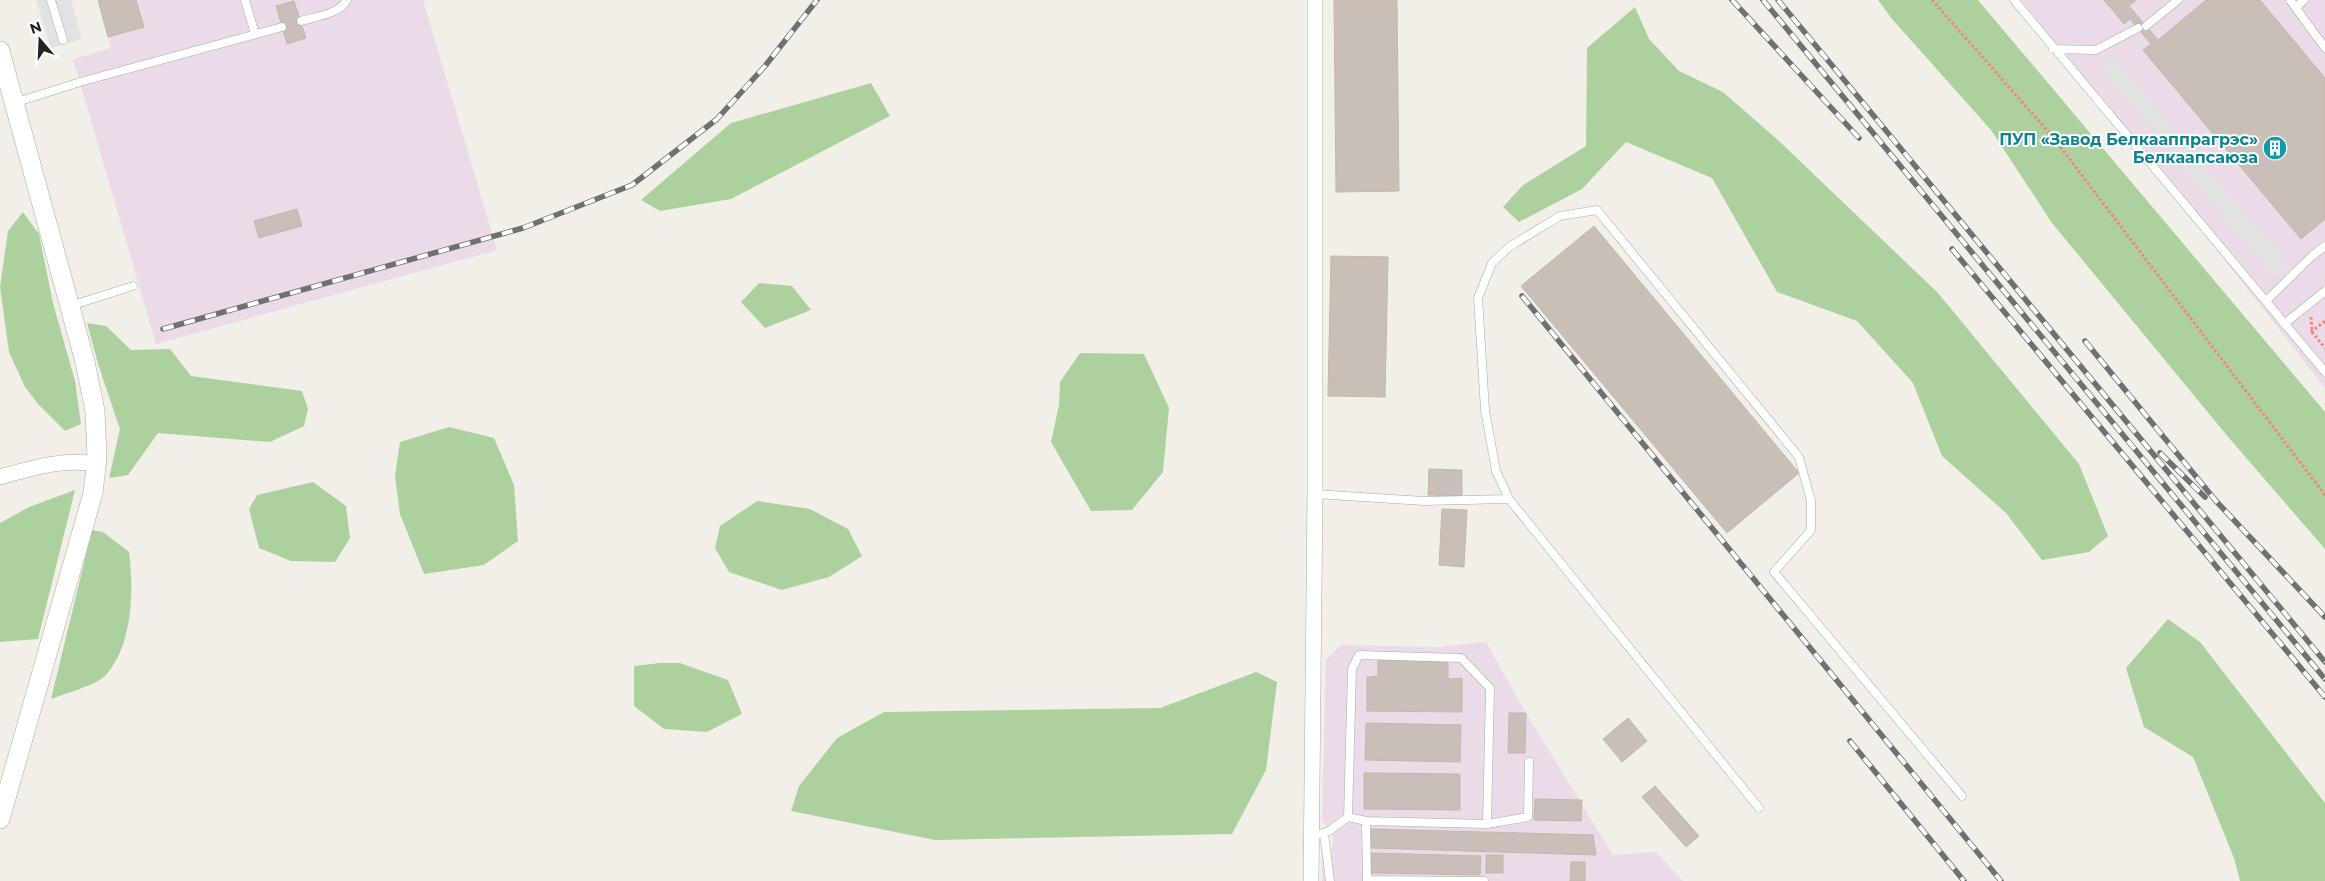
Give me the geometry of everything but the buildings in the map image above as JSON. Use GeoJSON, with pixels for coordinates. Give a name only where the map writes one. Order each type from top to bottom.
{"type":"FeatureCollection","features":[{"type":"Feature","properties":{"kind":"street"},"geometry":{"type":"LineString","coordinates":[[1311,881],[1318,835],[1315,494],[1315,0]]}},
{"type":"Feature","properties":{"kind":"street"},"geometry":{"type":"LineString","coordinates":[[0,52],[70,306],[96,411],[96,464],[93,493],[0,819]]}},
{"type":"Feature","properties":{"kind":"street"},"geometry":{"type":"LineString","coordinates":[[0,477],[46,465],[79,461],[96,464]]}},
{"type":"Feature","properties":{"kind":"lane"},"geometry":{"type":"LineString","coordinates":[[51,0],[63,40]]}},
{"type":"Feature","properties":{"kind":"lane"},"geometry":{"type":"LineString","coordinates":[[245,0],[255,34]]}},
{"type":"Feature","properties":{"kind":"lane"},"geometry":{"type":"LineString","coordinates":[[300,21],[330,12],[345,4],[347,0]]}},
{"type":"Feature","properties":{"kind":"lane"},"geometry":{"type":"LineString","coordinates":[[2014,0],[2284,324],[2300,339],[2325,372]]}},
{"type":"Feature","properties":{"kind":"lane"},"geometry":{"type":"LineString","coordinates":[[2146,26],[2178,0]]}},
{"type":"Feature","properties":{"kind":"lane"},"geometry":{"type":"LineString","coordinates":[[2290,0],[2325,48]]}},
{"type":"Feature","properties":{"kind":"lane"},"geometry":{"type":"LineString","coordinates":[[2296,7],[2304,0]]}},
{"type":"Feature","properties":{"kind":"lane"},"geometry":{"type":"LineString","coordinates":[[14,103],[80,82],[282,27]]}},
{"type":"Feature","properties":{"kind":"lane"},"geometry":{"type":"LineString","coordinates":[[2053,49],[2096,50],[2138,28]]}},
{"type":"Feature","properties":{"kind":"lane"},"geometry":{"type":"LineString","coordinates":[[1759,808],[1509,499],[1496,471],[1486,410],[1478,298],[1492,263],[1509,247],[1560,216],[1597,210],[1799,456],[1811,501],[1811,530],[1774,572],[1962,796]]}},
{"type":"Feature","properties":{"kind":"lane"},"geometry":{"type":"LineString","coordinates":[[2266,301],[2312,256],[2325,246]]}},
{"type":"Feature","properties":{"kind":"lane"},"geometry":{"type":"LineString","coordinates":[[70,306],[133,286]]}},
{"type":"Feature","properties":{"kind":"lane"},"geometry":{"type":"LineString","coordinates":[[2284,324],[2325,291]]}},
{"type":"Feature","properties":{"kind":"lane"},"geometry":{"type":"LineString","coordinates":[[1315,494],[1424,501],[1509,499]]}},
{"type":"Feature","properties":{"kind":"lane"},"geometry":{"type":"LineString","coordinates":[[1348,817],[1352,669],[1359,655],[1461,658],[1490,688],[1487,824]]}},
{"type":"Feature","properties":{"kind":"lane"},"geometry":{"type":"LineString","coordinates":[[1330,881],[1318,835],[1348,817],[1366,821],[1487,824],[1528,817],[1528,762]]}},
{"type":"Feature","properties":{"kind":"lane"},"geometry":{"type":"LineString","coordinates":[[1366,821],[1367,881],[1484,881]]}},
{"type":"Feature","properties":{"kind":"path"},"geometry":{"type":"LineString","coordinates":[[1932,0],[2052,136],[2325,495]]}},
{"type":"Feature","properties":{"kind":"path"},"geometry":{"type":"LineString","coordinates":[[2311,301],[2312,332],[2325,348]]}},
{"type":"Feature","properties":{"kind":"path"},"geometry":{"type":"LineString","coordinates":[[2300,339],[2325,321]]}},
{"type":"Feature","properties":{"kind":"shaded area"},"geometry":{"type":"Polygon","coordinates":[[[36,0],[71,0],[82,39],[51,48],[36,0]]]}},
{"type":"Feature","properties":{"kind":"shaded area"},"geometry":{"type":"Polygon","coordinates":[[[98,0],[423,0],[497,250],[156,344],[73,59],[111,48],[98,0]]]}},
{"type":"Feature","properties":{"kind":"shaded area"},"geometry":{"type":"Polygon","coordinates":[[[2021,0],[2325,0],[2325,388],[2021,0]]]}},
{"type":"Feature","properties":{"kind":"shaded area"},"geometry":{"type":"Polygon","coordinates":[[[2113,57],[2289,267],[2275,277],[2101,67],[2113,57]]]}},
{"type":"Feature","properties":{"kind":"shaded area"},"geometry":{"type":"Polygon","coordinates":[[[1486,642],[1526,713],[1613,855],[1656,852],[1683,881],[1322,881],[1322,855],[1332,849],[1333,836],[1322,820],[1326,660],[1341,645],[1437,647],[1486,642]]]}},
{"type":"Feature","properties":{"kind":"green space"},"geometry":{"type":"Polygon","coordinates":[[[1878,0],[1978,0],[2325,412],[2325,549],[2229,438],[2052,223],[1991,130],[1892,19],[1878,0]]]}},
{"type":"Feature","properties":{"kind":"green space"},"geometry":{"type":"Polygon","coordinates":[[[1635,7],[1649,39],[1679,71],[1723,92],[1779,141],[1938,293],[2079,464],[2108,536],[2089,552],[2042,560],[2006,513],[1942,456],[1913,383],[1857,321],[1777,292],[1712,178],[1626,142],[1582,189],[1519,222],[1503,207],[1523,185],[1586,146],[1587,48],[1635,7]]]}},
{"type":"Feature","properties":{"kind":"green space"},"geometry":{"type":"Polygon","coordinates":[[[871,83],[890,116],[731,199],[660,211],[641,200],[731,123],[871,83]]]}},
{"type":"Feature","properties":{"kind":"green space"},"geometry":{"type":"Polygon","coordinates":[[[23,212],[39,234],[53,303],[75,381],[81,424],[65,431],[38,404],[25,387],[9,352],[0,287],[8,231],[23,212]]]}},
{"type":"Feature","properties":{"kind":"green space"},"geometry":{"type":"Polygon","coordinates":[[[759,283],[792,286],[811,310],[765,328],[741,302],[759,283]]]}},
{"type":"Feature","properties":{"kind":"green space"},"geometry":{"type":"Polygon","coordinates":[[[87,323],[106,326],[131,350],[170,349],[191,376],[302,391],[308,409],[304,426],[270,442],[158,433],[128,475],[109,478],[120,429],[99,367],[87,323]]]}},
{"type":"Feature","properties":{"kind":"green space"},"geometry":{"type":"Polygon","coordinates":[[[1080,353],[1144,354],[1169,408],[1163,472],[1132,510],[1091,511],[1051,442],[1059,405],[1060,382],[1080,353]]]}},
{"type":"Feature","properties":{"kind":"green space"},"geometry":{"type":"Polygon","coordinates":[[[449,427],[494,438],[514,485],[518,541],[484,565],[424,574],[400,514],[395,476],[400,442],[449,427]]]}},
{"type":"Feature","properties":{"kind":"green space"},"geometry":{"type":"Polygon","coordinates":[[[313,482],[346,506],[350,538],[335,562],[291,561],[259,548],[249,509],[257,495],[313,482]]]}},
{"type":"Feature","properties":{"kind":"green space"},"geometry":{"type":"Polygon","coordinates":[[[75,490],[38,639],[0,642],[0,523],[29,507],[75,490]]]}},
{"type":"Feature","properties":{"kind":"green space"},"geometry":{"type":"Polygon","coordinates":[[[757,501],[810,509],[848,529],[862,556],[829,577],[782,590],[729,572],[715,548],[720,526],[757,501]]]}},
{"type":"Feature","properties":{"kind":"green space"},"geometry":{"type":"Polygon","coordinates":[[[92,530],[103,532],[129,552],[131,600],[126,634],[114,665],[104,677],[87,686],[51,699],[92,530]]]}},
{"type":"Feature","properties":{"kind":"green space"},"geometry":{"type":"Polygon","coordinates":[[[2168,619],[2200,642],[2325,803],[2325,881],[2240,881],[2234,858],[2193,757],[2144,727],[2126,668],[2168,619]]]}},
{"type":"Feature","properties":{"kind":"green space"},"geometry":{"type":"Polygon","coordinates":[[[680,663],[728,680],[742,714],[707,732],[664,729],[634,706],[634,666],[680,663]]]}},
{"type":"Feature","properties":{"kind":"green space"},"geometry":{"type":"Polygon","coordinates":[[[1256,672],[1277,682],[1266,770],[1232,834],[935,840],[791,811],[799,786],[837,738],[884,712],[1160,708],[1256,672]]]}},
{"type":"Feature","properties":{"kind":"railway"},"geometry":{"type":"LineString","coordinates":[[163,329],[523,228],[632,185],[717,119],[765,66],[817,0]]}},
{"type":"Feature","properties":{"kind":"railway"},"geometry":{"type":"LineString","coordinates":[[1732,0],[1859,138]]}},
{"type":"Feature","properties":{"kind":"railway"},"geometry":{"type":"LineString","coordinates":[[1763,0],[2325,679]]}},
{"type":"Feature","properties":{"kind":"railway"},"geometry":{"type":"LineString","coordinates":[[1778,0],[2325,662]]}},
{"type":"Feature","properties":{"kind":"railway"},"geometry":{"type":"LineString","coordinates":[[1952,249],[2325,697]]}},
{"type":"Feature","properties":{"kind":"railway"},"geometry":{"type":"LineString","coordinates":[[1522,296],[2001,881]]}},
{"type":"Feature","properties":{"kind":"railway"},"geometry":{"type":"LineString","coordinates":[[2085,341],[2216,501],[2325,617]]}},
{"type":"Feature","properties":{"kind":"railway"},"geometry":{"type":"LineString","coordinates":[[2160,453],[2205,497]]}},
{"type":"Feature","properties":{"kind":"railway"},"geometry":{"type":"LineString","coordinates":[[1850,741],[1964,881]]}},
{"type":"Feature","properties":{"kind":"place","name":"ПУП «Завод Белкааппрагрэс» Белкаапсаюза"},"geometry":{"type":"Point","coordinates":[2275,148]}}]}
